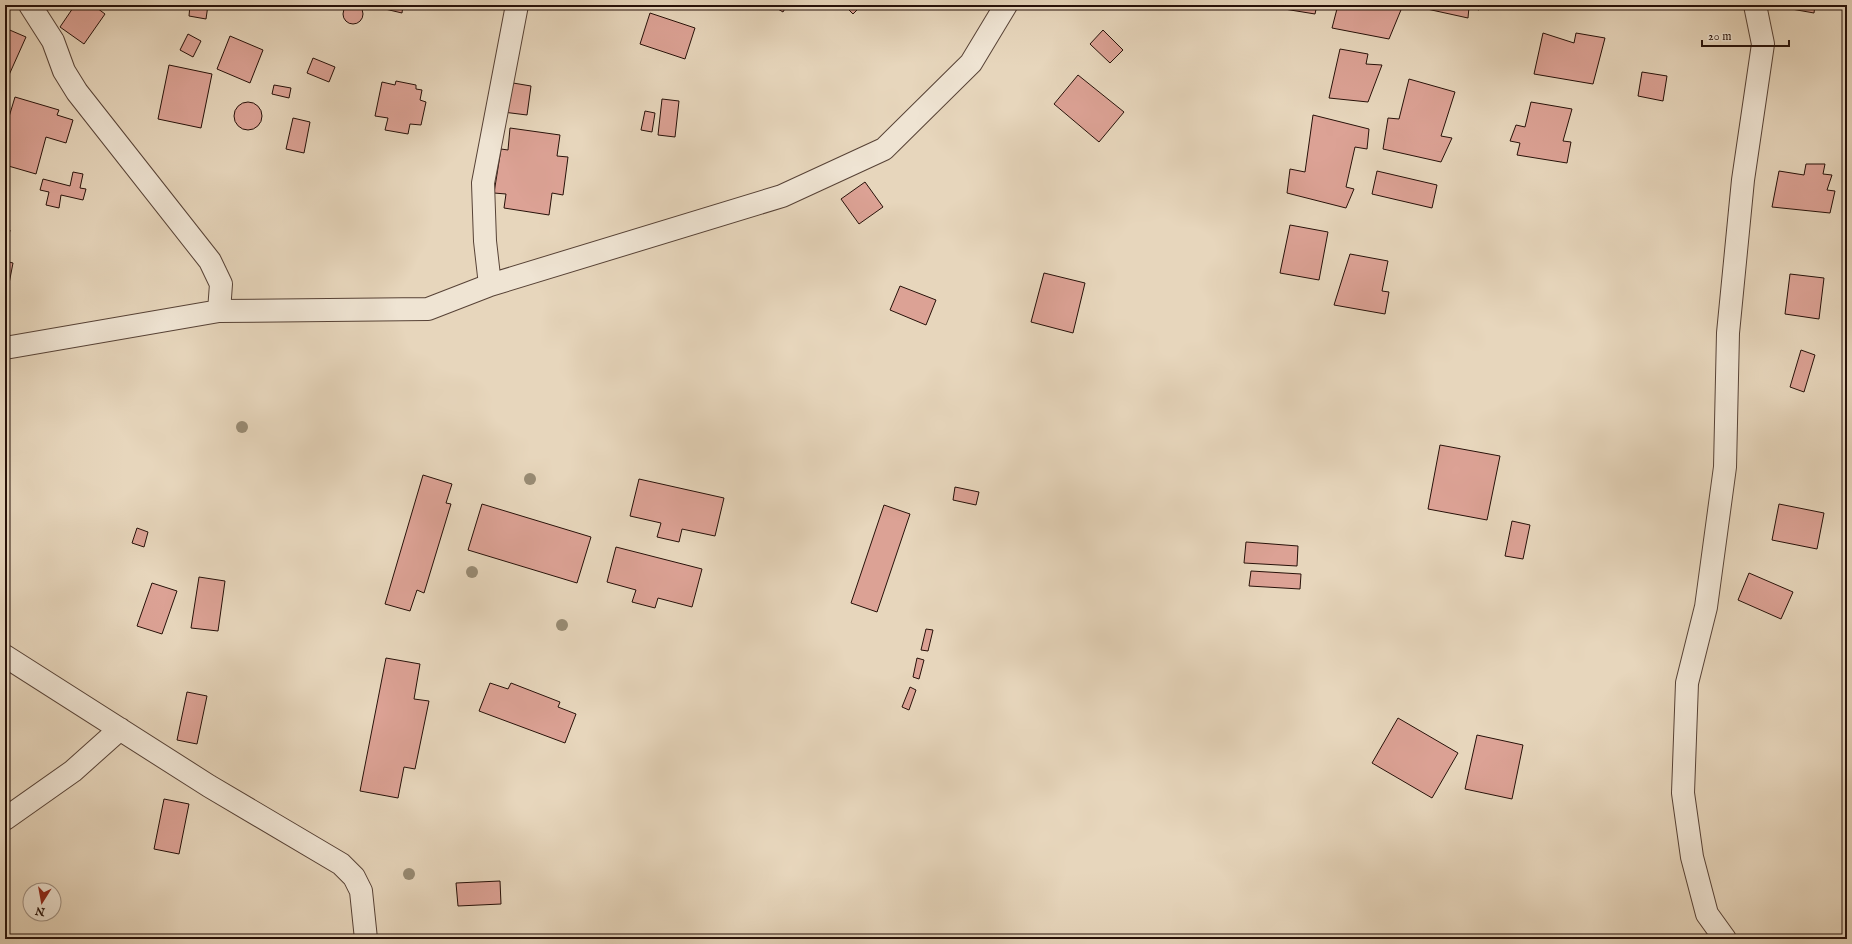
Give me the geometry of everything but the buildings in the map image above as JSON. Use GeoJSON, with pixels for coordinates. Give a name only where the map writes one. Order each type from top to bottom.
{"type":"FeatureCollection","features":[{"type":"Feature","properties":{"kind":"street"},"geometry":{"type":"LineString","coordinates":[[30,5],[53,41],[64,71],[77,92],[210,261],[222,284],[219,310]]}},
{"type":"Feature","properties":{"kind":"street"},"geometry":{"type":"LineString","coordinates":[[490,285],[485,241],[483,183],[517,5]]}},
{"type":"Feature","properties":{"kind":"street"},"geometry":{"type":"LineString","coordinates":[[5,348],[219,310],[428,309],[490,285],[782,196],[884,149],[971,64],[1006,5]]}},
{"type":"Feature","properties":{"kind":"street"},"geometry":{"type":"LineString","coordinates":[[1725,939],[1707,914],[1692,857],[1683,793],[1686,683],[1706,607],[1725,467],[1728,333],[1743,180],[1763,44],[1755,5]]}},
{"type":"Feature","properties":{"kind":"street"},"geometry":{"type":"LineString","coordinates":[[5,656],[268,822],[341,864],[354,877],[361,891],[366,939]]}},
{"type":"Feature","properties":{"kind":"street"},"geometry":{"type":"LineString","coordinates":[[5,819],[73,771],[120,729]]}}]}
